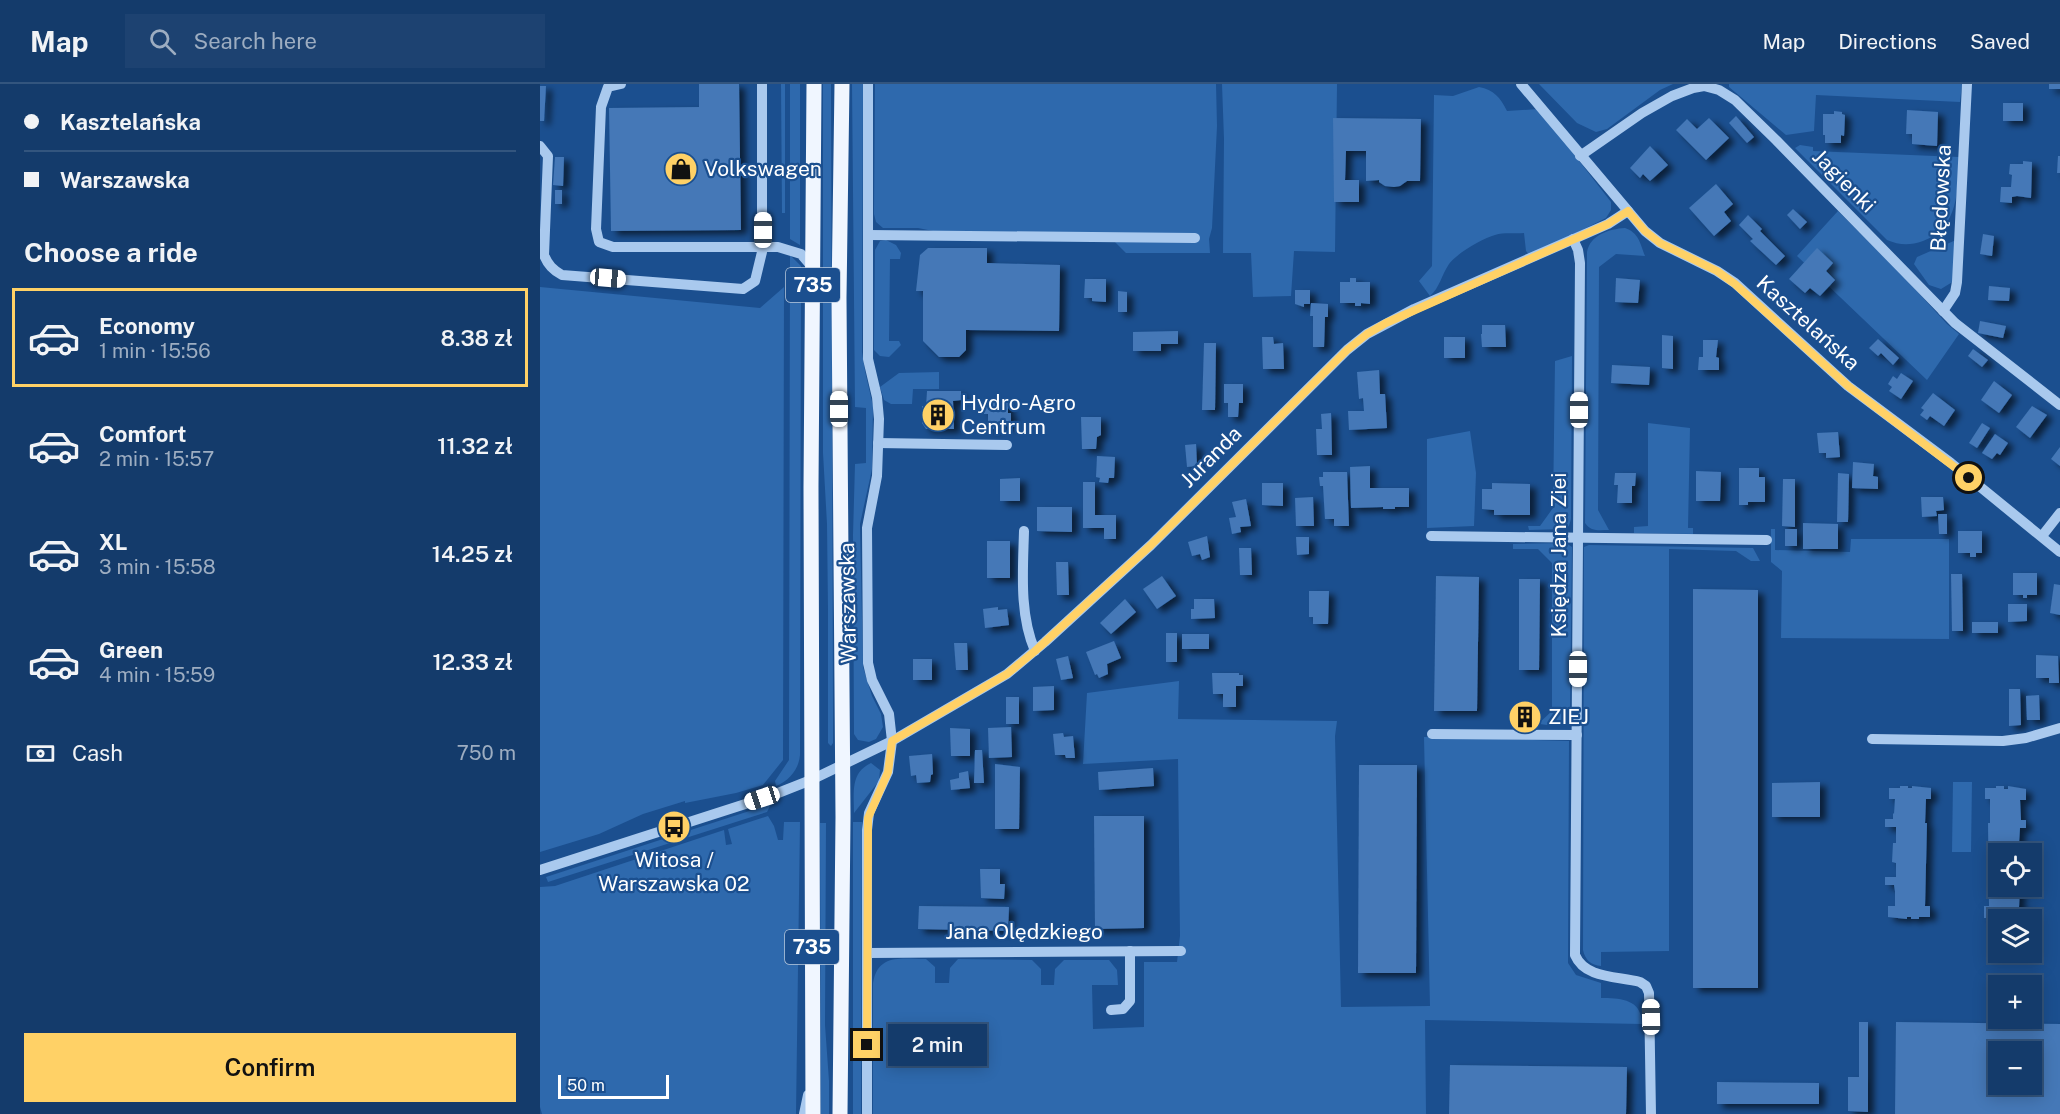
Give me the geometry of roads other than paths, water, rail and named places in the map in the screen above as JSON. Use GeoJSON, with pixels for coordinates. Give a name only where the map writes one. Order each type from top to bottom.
{"type":"FeatureCollection","features":[{"type":"Feature","properties":{"kind":"main road","name":"Warszawska"},"geometry":{"type":"LineString","coordinates":[[813,1114],[811,487],[814,84]]}},
{"type":"Feature","properties":{"kind":"main road","name":"Warszawska"},"geometry":{"type":"LineString","coordinates":[[840,1114],[843,766],[839,432],[842,84]]}},
{"type":"Feature","properties":{"kind":"street"},"geometry":{"type":"LineString","coordinates":[[621,84],[608,87],[601,107],[596,229],[598,242],[613,247],[778,247],[794,251],[814,268]]}},
{"type":"Feature","properties":{"kind":"street"},"geometry":{"type":"LineString","coordinates":[[540,146],[548,156],[544,255],[548,264],[562,275],[743,289],[755,281],[763,246],[762,84]]}},
{"type":"Feature","properties":{"kind":"street","name":"Warszawska"},"geometry":{"type":"LineString","coordinates":[[867,1114],[868,818],[888,772],[892,741],[889,714],[872,680],[868,649],[867,528],[877,476],[878,443],[877,397],[868,359],[868,84]]}},
{"type":"Feature","properties":{"kind":"street","name":"Kasztelańska"},"geometry":{"type":"LineString","coordinates":[[1521,84],[1645,231],[1660,243],[1717,271],[1735,284],[1848,386],[1951,463],[2060,552]]}},
{"type":"Feature","properties":{"kind":"street","name":"Błędowska"},"geometry":{"type":"LineString","coordinates":[[1943,311],[1955,293],[1957,282],[1967,84]]}},
{"type":"Feature","properties":{"kind":"street","name":"Jagienki"},"geometry":{"type":"LineString","coordinates":[[1580,156],[1641,113],[1672,96],[1704,86],[1719,90],[1735,100],[1776,140],[1967,334],[2060,405]]}},
{"type":"Feature","properties":{"kind":"street","name":"Juranda"},"geometry":{"type":"LineString","coordinates":[[540,870],[772,795],[811,780],[892,741],[1007,674],[1151,545],[1347,350],[1367,334],[1414,309],[1608,224],[1628,211]]}},
{"type":"Feature","properties":{"kind":"street"},"geometry":{"type":"LineString","coordinates":[[868,235],[1195,238]]}},
{"type":"Feature","properties":{"kind":"street","name":"Księdza Jana Ziei"},"geometry":{"type":"LineString","coordinates":[[1573,239],[1580,263],[1575,955],[1578,962],[1592,972],[1640,982],[1646,986],[1650,1000],[1651,1114]]}},
{"type":"Feature","properties":{"kind":"street"},"geometry":{"type":"LineString","coordinates":[[878,443],[1007,445]]}},
{"type":"Feature","properties":{"kind":"street"},"geometry":{"type":"LineString","coordinates":[[2042,536],[2060,513]]}},
{"type":"Feature","properties":{"kind":"street"},"geometry":{"type":"LineString","coordinates":[[1024,531],[1025,602],[1028,630],[1035,651]]}},
{"type":"Feature","properties":{"kind":"street"},"geometry":{"type":"LineString","coordinates":[[1431,536],[1767,540]]}},
{"type":"Feature","properties":{"kind":"street"},"geometry":{"type":"LineString","coordinates":[[1872,740],[2003,741],[2026,738],[2060,728]]}},
{"type":"Feature","properties":{"kind":"street"},"geometry":{"type":"LineString","coordinates":[[1432,734],[1577,735]]}},
{"type":"Feature","properties":{"kind":"street"},"geometry":{"type":"LineString","coordinates":[[1111,1010],[1123,1009],[1130,1001],[1130,951]]}},
{"type":"Feature","properties":{"kind":"street","name":"Jana Olędzkiego"},"geometry":{"type":"LineString","coordinates":[[868,952],[1181,951]]}},
{"type":"Feature","properties":{"kind":"street"},"geometry":{"type":"LineString","coordinates":[[804,1114],[813,1077]]}},
{"type":"Feature","properties":{"kind":"place","name":"Volkswagen"},"geometry":{"type":"Point","coordinates":[681,169]}},
{"type":"Feature","properties":{"kind":"place","name":"Hydro-Agro Centrum"},"geometry":{"type":"Point","coordinates":[938,415]}},
{"type":"Feature","properties":{"kind":"place","name":"ZIEJ"},"geometry":{"type":"Point","coordinates":[1525,717]}},
{"type":"Feature","properties":{"kind":"place","name":"Witosa / Warszawska 02"},"geometry":{"type":"Point","coordinates":[674,827]}}]}
